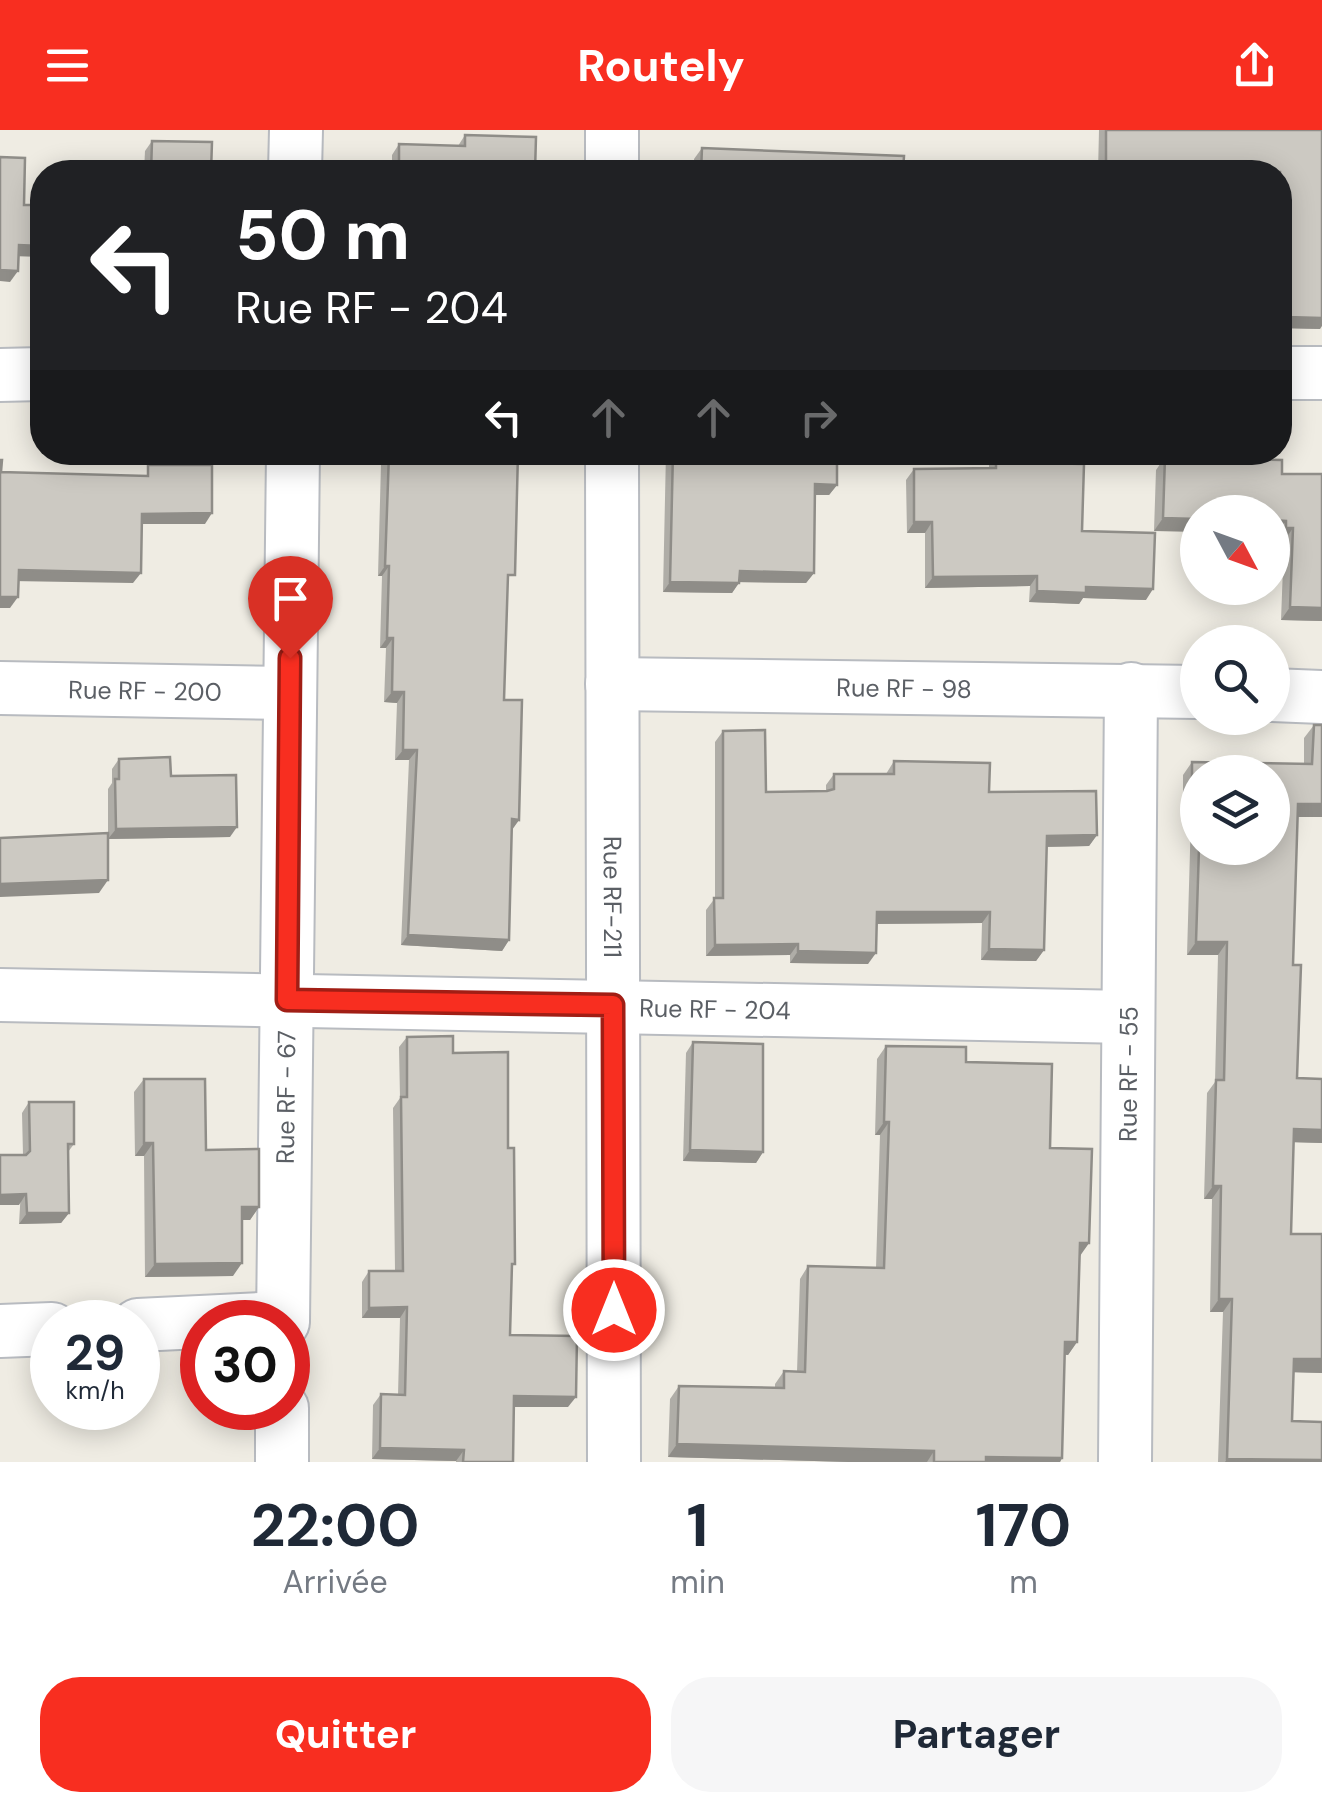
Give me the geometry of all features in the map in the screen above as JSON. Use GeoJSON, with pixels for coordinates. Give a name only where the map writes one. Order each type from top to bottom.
{"type":"FeatureCollection","features":[{"type":"Feature","properties":{"kind":"street"},"geometry":{"type":"LineString","coordinates":[[295,160],[296,130]]}},
{"type":"Feature","properties":{"kind":"street"},"geometry":{"type":"LineString","coordinates":[[612,130],[612,160]]}},
{"type":"Feature","properties":{"kind":"street"},"geometry":{"type":"LineString","coordinates":[[1292,373],[1322,372]]}},
{"type":"Feature","properties":{"kind":"street"},"geometry":{"type":"LineString","coordinates":[[0,374],[30,374]]}},
{"type":"Feature","properties":{"kind":"street","name":"Rue RF - 67"},"geometry":{"type":"LineString","coordinates":[[283,1300],[292,465]]}},
{"type":"Feature","properties":{"kind":"street","name":"Rue RF-211"},"geometry":{"type":"LineString","coordinates":[[612,465],[614,1462]]}},
{"type":"Feature","properties":{"kind":"street","name":"Rue RF - 98"},"geometry":{"type":"LineString","coordinates":[[612,684],[1180,691]]}},
{"type":"Feature","properties":{"kind":"street","name":"Rue RF - 200"},"geometry":{"type":"LineString","coordinates":[[0,688],[290,692]]}},
{"type":"Feature","properties":{"kind":"street","name":"Rue RF - 55"},"geometry":{"type":"LineString","coordinates":[[1126,1462],[1131,689]]}},
{"type":"Feature","properties":{"kind":"street"},"geometry":{"type":"LineString","coordinates":[[1290,695],[1322,697]]}},
{"type":"Feature","properties":{"kind":"street","name":"Rue RF - 204"},"geometry":{"type":"LineString","coordinates":[[0,995],[1128,1017]]}},
{"type":"Feature","properties":{"kind":"street"},"geometry":{"type":"LineString","coordinates":[[0,1332],[30,1330]]}},
{"type":"Feature","properties":{"kind":"street"},"geometry":{"type":"LineString","coordinates":[[282,1430],[282,1462]]}},
{"type":"Feature","properties":{"kind":"building"},"geometry":{"type":"Polygon","coordinates":[[[1106,130],[1322,130],[1322,318],[1292,317],[1292,160],[1106,160],[1106,130]]]}},
{"type":"Feature","properties":{"kind":"building"},"geometry":{"type":"Polygon","coordinates":[[[465,135],[536,137],[535,160],[399,160],[399,144],[465,146],[465,135]]]}},
{"type":"Feature","properties":{"kind":"building"},"geometry":{"type":"Polygon","coordinates":[[[152,141],[212,142],[211,160],[151,160],[152,141]]]}},
{"type":"Feature","properties":{"kind":"building"},"geometry":{"type":"Polygon","coordinates":[[[702,148],[904,156],[904,160],[702,160],[702,148]]]}},
{"type":"Feature","properties":{"kind":"building"},"geometry":{"type":"Polygon","coordinates":[[[0,157],[25,158],[24,205],[30,205],[30,245],[19,245],[18,271],[0,270],[0,157]]]}},
{"type":"Feature","properties":{"kind":"building"},"geometry":{"type":"Polygon","coordinates":[[[0,460],[1,472],[148,476],[148,465],[212,465],[212,513],[142,514],[141,573],[19,570],[18,597],[0,597],[0,460]]]}},
{"type":"Feature","properties":{"kind":"building"},"geometry":{"type":"Polygon","coordinates":[[[389,465],[518,465],[515,575],[508,575],[504,700],[522,700],[519,820],[512,819],[509,940],[408,935],[417,750],[403,750],[404,692],[392,692],[393,638],[387,638],[389,566],[385,566],[389,465]]]}},
{"type":"Feature","properties":{"kind":"building"},"geometry":{"type":"Polygon","coordinates":[[[673,465],[837,465],[837,485],[815,484],[814,573],[740,571],[739,583],[670,582],[673,465]]]}},
{"type":"Feature","properties":{"kind":"building"},"geometry":{"type":"Polygon","coordinates":[[[1084,465],[1082,531],[1155,533],[1153,589],[1086,587],[1086,593],[1037,591],[1037,576],[933,577],[932,522],[914,522],[914,469],[1084,465]]]}},
{"type":"Feature","properties":{"kind":"building"},"geometry":{"type":"Polygon","coordinates":[[[1165,465],[1282,465],[1282,474],[1322,474],[1322,608],[1290,607],[1290,495],[1180,495],[1180,518],[1163,518],[1165,465]]]}},
{"type":"Feature","properties":{"kind":"building"},"geometry":{"type":"Polygon","coordinates":[[[1314,725],[1322,725],[1322,804],[1298,804],[1293,965],[1301,965],[1297,1078],[1322,1079],[1322,1130],[1294,1129],[1291,1234],[1322,1234],[1322,1359],[1294,1359],[1292,1421],[1322,1422],[1322,1460],[1227,1459],[1232,1299],[1219,1299],[1221,1186],[1213,1186],[1216,1080],[1224,1080],[1227,942],[1196,942],[1198,865],[1290,865],[1290,764],[1312,764],[1314,725]]]}},
{"type":"Feature","properties":{"kind":"building"},"geometry":{"type":"Polygon","coordinates":[[[765,730],[766,792],[827,791],[834,789],[834,774],[894,774],[894,761],[990,763],[989,792],[1096,791],[1097,835],[1047,836],[1044,950],[989,949],[990,912],[877,912],[876,953],[798,951],[798,944],[715,945],[714,898],[723,898],[723,731],[765,730]]]}},
{"type":"Feature","properties":{"kind":"building"},"geometry":{"type":"Polygon","coordinates":[[[170,757],[171,776],[236,775],[237,827],[116,829],[115,779],[119,779],[119,759],[170,757]]]}},
{"type":"Feature","properties":{"kind":"building"},"geometry":{"type":"Polygon","coordinates":[[[108,833],[108,880],[0,884],[0,838],[108,833]]]}},
{"type":"Feature","properties":{"kind":"building"},"geometry":{"type":"Polygon","coordinates":[[[453,1036],[453,1053],[508,1052],[508,1148],[514,1148],[515,1264],[510,1335],[577,1336],[576,1397],[514,1396],[513,1462],[463,1462],[464,1450],[380,1448],[381,1394],[405,1395],[407,1307],[369,1308],[369,1271],[403,1271],[401,1097],[407,1097],[407,1037],[453,1036]]]}},
{"type":"Feature","properties":{"kind":"building"},"geometry":{"type":"Polygon","coordinates":[[[693,1042],[763,1044],[763,1152],[690,1150],[693,1042]]]}},
{"type":"Feature","properties":{"kind":"building"},"geometry":{"type":"Polygon","coordinates":[[[886,1046],[966,1047],[966,1062],[1052,1064],[1050,1148],[1092,1149],[1089,1243],[1080,1243],[1077,1342],[1065,1342],[1062,1458],[986,1457],[986,1462],[934,1462],[934,1451],[677,1444],[679,1386],[784,1388],[784,1371],[805,1372],[808,1266],[884,1268],[889,1122],[884,1122],[886,1046]]]}},
{"type":"Feature","properties":{"kind":"building"},"geometry":{"type":"Polygon","coordinates":[[[144,1079],[205,1079],[206,1150],[259,1149],[259,1207],[242,1207],[242,1263],[155,1264],[153,1143],[144,1143],[144,1079]]]}},
{"type":"Feature","properties":{"kind":"building"},"geometry":{"type":"Polygon","coordinates":[[[29,1102],[74,1102],[74,1144],[68,1144],[69,1213],[27,1213],[26,1194],[0,1195],[0,1155],[26,1155],[30,1151],[29,1102]]]}},
{"type":"Feature","properties":{"kind":"route"},"geometry":{"type":"LineString","coordinates":[[290,658],[287,1000],[613,1005],[614,1310]]}}]}
